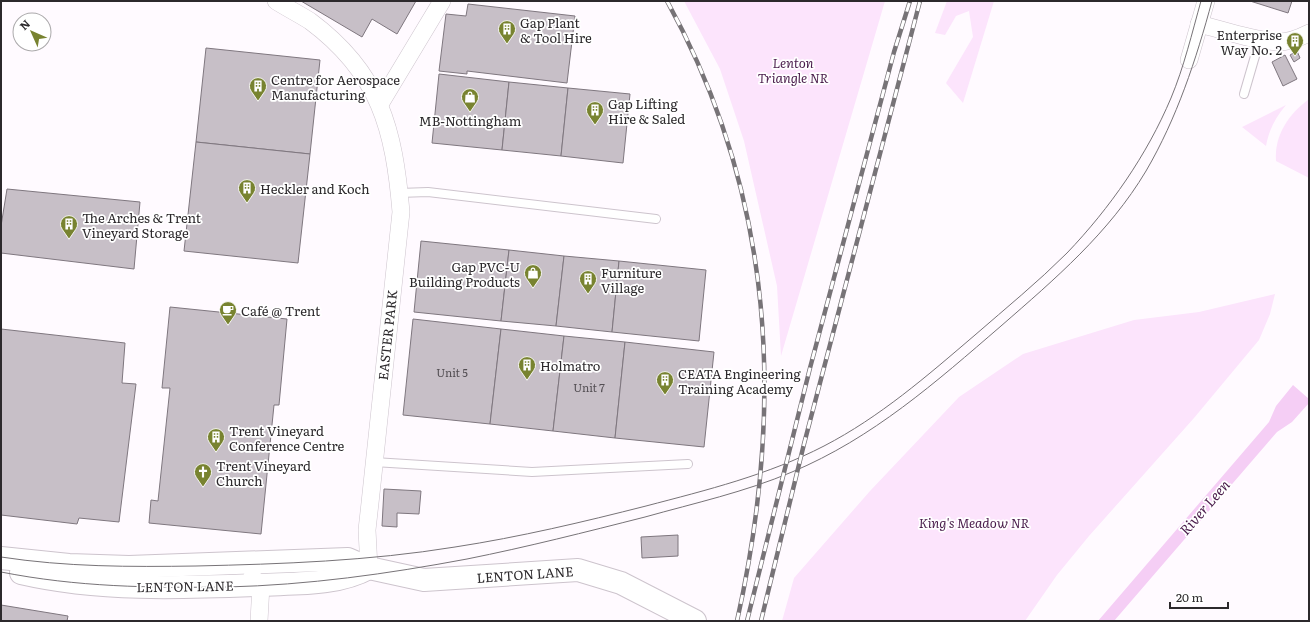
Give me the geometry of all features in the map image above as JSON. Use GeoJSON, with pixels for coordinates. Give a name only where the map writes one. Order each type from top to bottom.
{"type":"FeatureCollection","features":[{"type":"Feature","properties":{"kind":"street","name":"EASTER PARK"},"geometry":{"type":"LineString","coordinates":[[276,1],[309,21],[327,35],[357,67],[370,84],[380,104],[391,138],[397,171],[401,212],[367,530],[369,568]]}},
{"type":"Feature","properties":{"kind":"street"},"geometry":{"type":"LineString","coordinates":[[380,104],[442,1]]}},
{"type":"Feature","properties":{"kind":"street"},"geometry":{"type":"LineString","coordinates":[[1189,60],[1206,1]]}},
{"type":"Feature","properties":{"kind":"street"},"geometry":{"type":"LineString","coordinates":[[1199,24],[1260,39],[1280,42],[1301,37],[1309,33]]}},
{"type":"Feature","properties":{"kind":"street","name":"LENTON LANE"},"geometry":{"type":"LineString","coordinates":[[1,558],[69,565],[129,567],[348,559],[369,568],[424,580],[578,570],[621,582],[687,617]]}},
{"type":"Feature","properties":{"kind":"street"},"geometry":{"type":"LineString","coordinates":[[235,564],[261,584],[259,621]]}},
{"type":"Feature","properties":{"kind":"street","name":"LENTON LANE"},"geometry":{"type":"LineString","coordinates":[[1,568],[38,577],[86,583],[142,587],[324,581],[355,575],[369,568]]}},
{"type":"Feature","properties":{"kind":"lane"},"geometry":{"type":"LineString","coordinates":[[1244,94],[1260,39]]}},
{"type":"Feature","properties":{"kind":"lane"},"geometry":{"type":"LineString","coordinates":[[399,193],[428,192],[656,219]]}},
{"type":"Feature","properties":{"kind":"lane"},"geometry":{"type":"LineString","coordinates":[[374,462],[532,472],[688,464]]}},
{"type":"Feature","properties":{"kind":"green space","name":"Lenton Triangle NR"},"geometry":{"type":"Polygon","coordinates":[[[684,1],[885,1],[781,356],[777,286],[744,141],[720,69],[684,1]]]}},
{"type":"Feature","properties":{"kind":"green space"},"geometry":{"type":"Polygon","coordinates":[[[947,1],[994,1],[963,103],[946,83],[973,37],[969,11],[956,16],[945,35],[935,33],[947,1]]]}},
{"type":"Feature","properties":{"kind":"green space"},"geometry":{"type":"Polygon","coordinates":[[[1309,99],[1309,178],[1276,161],[1276,151],[1280,134],[1289,118],[1309,99]]]}},
{"type":"Feature","properties":{"kind":"green space"},"geometry":{"type":"Polygon","coordinates":[[[1286,105],[1273,124],[1266,146],[1242,127],[1286,105]]]}},
{"type":"Feature","properties":{"kind":"green space","name":"King's Meadow NR"},"geometry":{"type":"Polygon","coordinates":[[[1275,294],[1270,314],[1259,340],[1194,418],[1089,536],[1057,575],[1025,621],[782,621],[794,578],[870,491],[959,397],[1023,354],[1134,320],[1199,312],[1275,294]]]}},
{"type":"Feature","properties":{"kind":"water","name":"River Leen"},"geometry":{"type":"Polygon","coordinates":[[[1293,385],[1309,399],[1309,403],[1292,422],[1277,432],[1114,621],[1098,621],[1269,422],[1276,406],[1293,385]]]}},
{"type":"Feature","properties":{"kind":"building"},"geometry":{"type":"Polygon","coordinates":[[[301,1],[416,1],[397,34],[372,19],[362,37],[301,1]]]}},
{"type":"Feature","properties":{"kind":"building"},"geometry":{"type":"Polygon","coordinates":[[[1250,1],[1292,1],[1288,13],[1250,1]]]}},
{"type":"Feature","properties":{"kind":"building","name":"Gap Plant & Tool Hire"},"geometry":{"type":"Polygon","coordinates":[[[468,4],[575,16],[567,83],[467,71],[467,74],[439,71],[446,14],[466,16],[468,4]]]}},
{"type":"Feature","properties":{"kind":"building","name":"Centre for Aerospace Manufacturing"},"geometry":{"type":"Polygon","coordinates":[[[206,48],[320,60],[310,154],[196,142],[206,48]]]}},
{"type":"Feature","properties":{"kind":"building","name":"Enterprise Way No. 2"},"geometry":{"type":"Polygon","coordinates":[[[1297,51],[1300,58],[1294,62],[1290,55],[1297,51]]]}},
{"type":"Feature","properties":{"kind":"building"},"geometry":{"type":"Polygon","coordinates":[[[1285,55],[1297,79],[1283,86],[1272,62],[1285,55]]]}},
{"type":"Feature","properties":{"kind":"building","name":"MB-Nottingham"},"geometry":{"type":"Polygon","coordinates":[[[439,74],[509,82],[502,150],[432,143],[439,74]]]}},
{"type":"Feature","properties":{"kind":"building"},"geometry":{"type":"Polygon","coordinates":[[[509,82],[568,88],[561,156],[502,150],[509,82]]]}},
{"type":"Feature","properties":{"kind":"building","name":"Gap Lifting Hire & Saled"},"geometry":{"type":"Polygon","coordinates":[[[568,88],[630,94],[623,163],[561,156],[568,88]]]}},
{"type":"Feature","properties":{"kind":"building","name":"Heckler and Koch"},"geometry":{"type":"Polygon","coordinates":[[[196,142],[310,154],[298,263],[184,251],[196,142]]]}},
{"type":"Feature","properties":{"kind":"building","name":"The Arches & Trent Vineyard Storage"},"geometry":{"type":"Polygon","coordinates":[[[7,189],[140,202],[134,269],[1,253],[1,226],[7,189]]]}},
{"type":"Feature","properties":{"kind":"building"},"geometry":{"type":"Polygon","coordinates":[[[421,241],[509,250],[501,321],[414,312],[421,241]]]}},
{"type":"Feature","properties":{"kind":"building","name":"Gap PVC-U Building Products"},"geometry":{"type":"Polygon","coordinates":[[[509,250],[564,256],[556,326],[501,321],[509,250]]]}},
{"type":"Feature","properties":{"kind":"building","name":"Furniture Village"},"geometry":{"type":"Polygon","coordinates":[[[564,256],[619,261],[612,332],[556,326],[564,256]]]}},
{"type":"Feature","properties":{"kind":"building"},"geometry":{"type":"Polygon","coordinates":[[[619,261],[706,270],[699,341],[612,332],[619,261]]]}},
{"type":"Feature","properties":{"kind":"building","name":"Trent Vineyard Conference Centre"},"geometry":{"type":"Polygon","coordinates":[[[170,307],[287,319],[279,405],[274,405],[261,534],[149,523],[151,500],[158,501],[170,388],[162,388],[170,307]]]}},
{"type":"Feature","properties":{"kind":"building"},"geometry":{"type":"Polygon","coordinates":[[[413,319],[501,329],[490,424],[403,415],[413,319]]]}},
{"type":"Feature","properties":{"kind":"building"},"geometry":{"type":"Polygon","coordinates":[[[1,329],[125,343],[122,383],[136,384],[119,522],[79,518],[77,524],[1,515],[1,329]]]}},
{"type":"Feature","properties":{"kind":"building","name":"Holmatro"},"geometry":{"type":"Polygon","coordinates":[[[501,329],[564,336],[553,431],[490,424],[501,329]]]}},
{"type":"Feature","properties":{"kind":"building"},"geometry":{"type":"Polygon","coordinates":[[[564,336],[625,342],[615,438],[553,431],[564,336]]]}},
{"type":"Feature","properties":{"kind":"building","name":"CEATA Engineering Training Academy"},"geometry":{"type":"Polygon","coordinates":[[[625,342],[714,352],[704,447],[615,438],[625,342]]]}},
{"type":"Feature","properties":{"kind":"building"},"geometry":{"type":"Polygon","coordinates":[[[384,489],[421,491],[419,514],[397,513],[397,527],[382,526],[384,489]]]}},
{"type":"Feature","properties":{"kind":"building"},"geometry":{"type":"Polygon","coordinates":[[[678,535],[678,556],[642,558],[641,537],[678,535]]]}},
{"type":"Feature","properties":{"kind":"building"},"geometry":{"type":"Polygon","coordinates":[[[1,605],[68,616],[67,621],[1,621],[1,605]]]}},
{"type":"Feature","properties":{"kind":"tram line"},"geometry":{"type":"LineString","coordinates":[[1,557],[74,565],[171,566],[326,561],[423,552],[527,534],[622,512],[737,481],[759,474],[803,456],[845,435],[884,409],[939,366],[1033,285],[1083,236],[1126,180],[1151,140],[1171,98],[1180,74],[1201,1]]}},
{"type":"Feature","properties":{"kind":"tram line"},"geometry":{"type":"LineString","coordinates":[[1,572],[57,581],[141,587],[257,586],[377,574],[467,559],[645,517],[756,486],[822,458],[877,426],[928,388],[1061,273],[1098,235],[1131,194],[1157,151],[1185,88],[1212,1]]}},
{"type":"Feature","properties":{"kind":"railway"},"geometry":{"type":"LineString","coordinates":[[667,1],[703,75],[730,150],[749,227],[760,304],[764,382],[762,461],[752,541],[737,621]]}},
{"type":"Feature","properties":{"kind":"railway"},"geometry":{"type":"LineString","coordinates":[[747,621],[810,368],[894,52],[910,1]]}},
{"type":"Feature","properties":{"kind":"railway"},"geometry":{"type":"LineString","coordinates":[[761,621],[804,444],[920,1]]}},
{"type":"Feature","properties":{"kind":"place","name":"Gap Plant & Tool Hire"},"geometry":{"type":"Point","coordinates":[507,44]}},
{"type":"Feature","properties":{"kind":"place","name":"Enterprise Way No. 2"},"geometry":{"type":"Point","coordinates":[1295,56]}},
{"type":"Feature","properties":{"kind":"place","name":"Centre for Aerospace Manufacturing"},"geometry":{"type":"Point","coordinates":[258,101]}},
{"type":"Feature","properties":{"kind":"place","name":"MB-Nottingham"},"geometry":{"type":"Point","coordinates":[470,112]}},
{"type":"Feature","properties":{"kind":"place","name":"Gap Lifting Hire & Saled"},"geometry":{"type":"Point","coordinates":[595,125]}},
{"type":"Feature","properties":{"kind":"place","name":"Heckler and Koch"},"geometry":{"type":"Point","coordinates":[247,203]}},
{"type":"Feature","properties":{"kind":"place","name":"The Arches & Trent Vineyard Storage"},"geometry":{"type":"Point","coordinates":[69,239]}},
{"type":"Feature","properties":{"kind":"place","name":"Gap PVC-U Building Products"},"geometry":{"type":"Point","coordinates":[533,288]}},
{"type":"Feature","properties":{"kind":"place","name":"Furniture Village"},"geometry":{"type":"Point","coordinates":[588,294]}},
{"type":"Feature","properties":{"kind":"place","name":"Café @ Trent"},"geometry":{"type":"Point","coordinates":[228,325]}},
{"type":"Feature","properties":{"kind":"place","name":"Holmatro"},"geometry":{"type":"Point","coordinates":[527,380]}},
{"type":"Feature","properties":{"kind":"place","name":"CEATA Engineering Training Academy"},"geometry":{"type":"Point","coordinates":[665,395]}},
{"type":"Feature","properties":{"kind":"place","name":"Trent Vineyard Conference Centre"},"geometry":{"type":"Point","coordinates":[216,452]}},
{"type":"Feature","properties":{"kind":"place","name":"Trent Vineyard Church"},"geometry":{"type":"Point","coordinates":[203,487]}}]}
